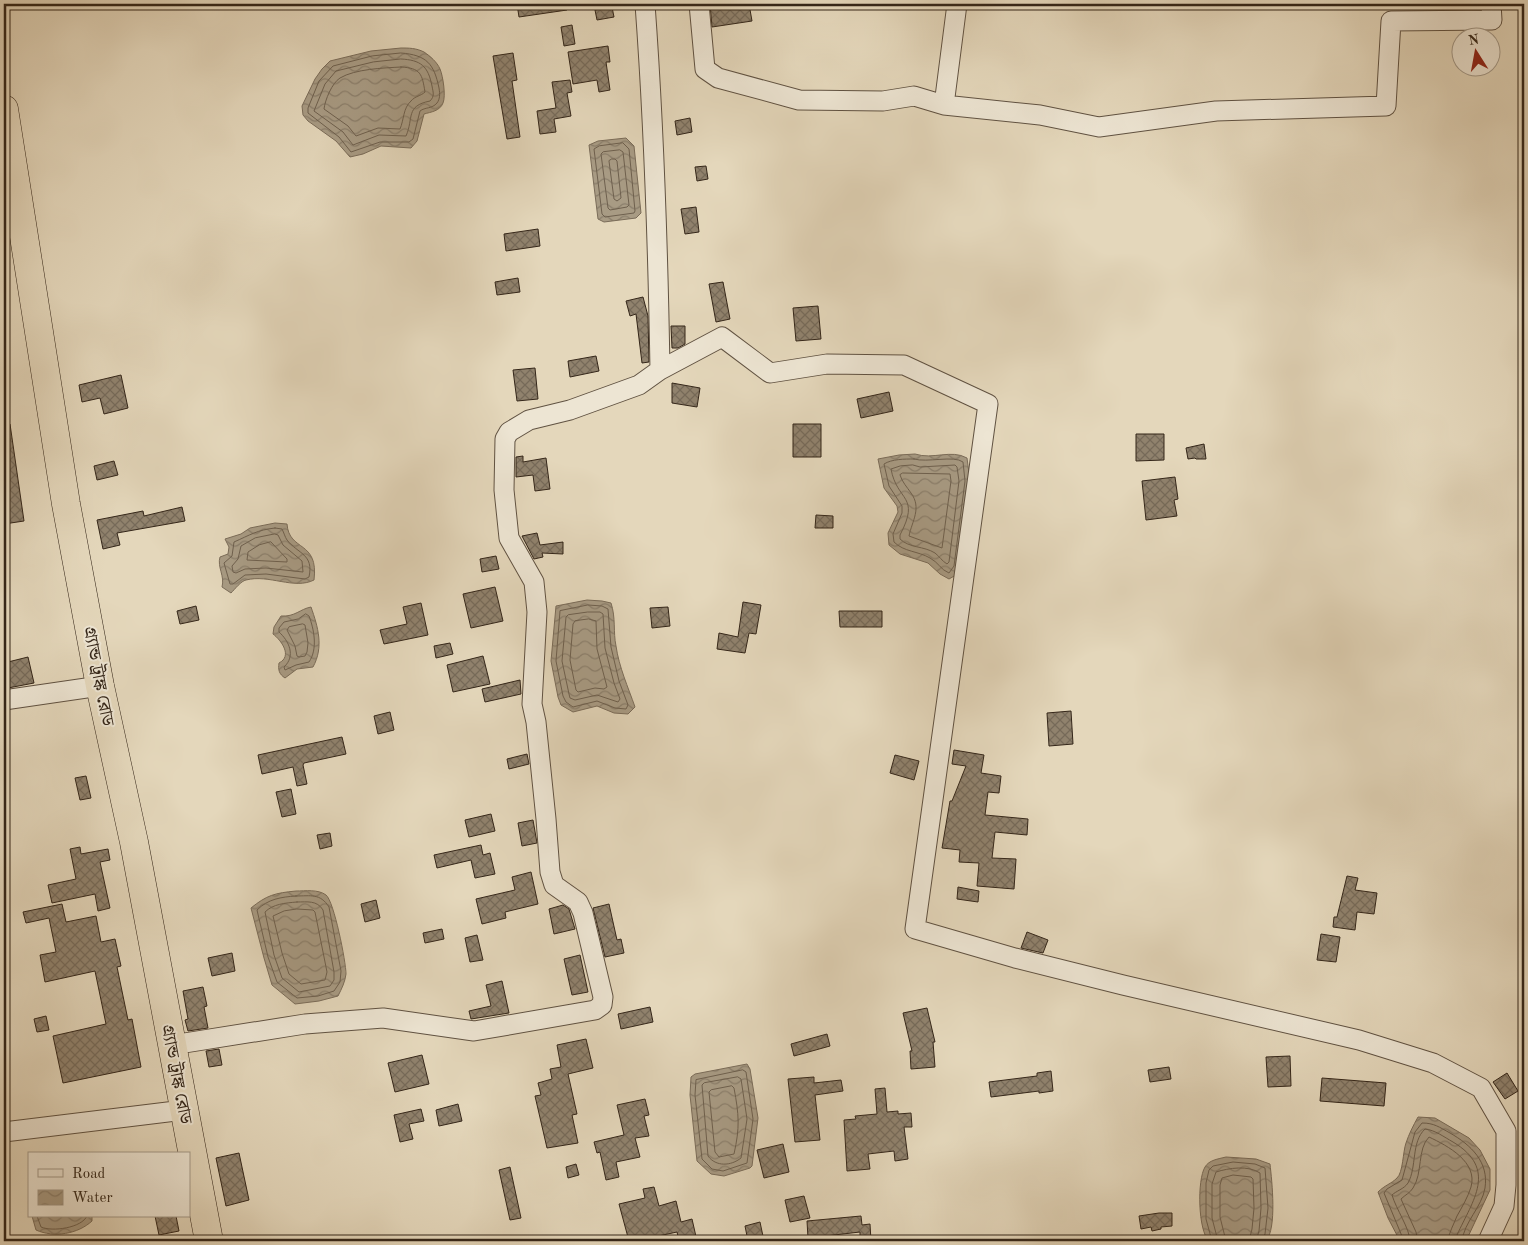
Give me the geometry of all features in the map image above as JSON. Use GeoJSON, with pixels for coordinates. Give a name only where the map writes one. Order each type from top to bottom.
{"type":"FeatureCollection","features":[{"type":"Feature","properties":{"kind":"highway","name":"গ্র্যান্ড ট্রাঙ্ক রোড"},"geometry":{"type":"LineString","coordinates":[[4,109],[66,504],[100,686],[134,842],[208,1241]]}},
{"type":"Feature","properties":{"kind":"street"},"geometry":{"type":"LineString","coordinates":[[645,4],[656,195],[660,370]]}},
{"type":"Feature","properties":{"kind":"street"},"geometry":{"type":"LineString","coordinates":[[699,4],[705,69],[718,78],[799,100],[883,101],[909,96],[944,105],[1040,115],[1099,127],[1216,111],[1386,106],[1391,21],[1492,20],[1491,4]]}},
{"type":"Feature","properties":{"kind":"street"},"geometry":{"type":"LineString","coordinates":[[944,105],[957,4]]}},
{"type":"Feature","properties":{"kind":"street"},"geometry":{"type":"LineString","coordinates":[[172,1045],[305,1024],[383,1018],[474,1031],[595,1010],[602,1005],[603,997],[583,913],[578,902],[554,885],[550,872],[536,722],[532,704],[537,612],[536,597],[534,582],[509,538],[504,490],[505,439],[509,432],[529,420],[570,410],[639,385],[660,370],[722,337],[770,373],[827,364],[904,365],[988,404],[915,929],[1015,958],[1359,1040],[1433,1063],[1481,1088],[1506,1131],[1504,1206],[1488,1241]]}},
{"type":"Feature","properties":{"kind":"street"},"geometry":{"type":"LineString","coordinates":[[4,700],[100,686]]}},
{"type":"Feature","properties":{"kind":"street"},"geometry":{"type":"LineString","coordinates":[[4,1132],[184,1110]]}},
{"type":"Feature","properties":{"kind":"water"},"geometry":{"type":"Polygon","coordinates":[[[412,48],[424,52],[437,64],[443,81],[444,96],[442,106],[424,114],[417,141],[411,148],[381,146],[363,154],[350,157],[336,141],[308,121],[303,115],[302,106],[315,79],[330,61],[371,51],[412,48]]]}},
{"type":"Feature","properties":{"kind":"water"},"geometry":{"type":"Polygon","coordinates":[[[626,138],[634,146],[641,213],[636,218],[604,222],[598,219],[589,145],[598,141],[626,138]]]}},
{"type":"Feature","properties":{"kind":"water"},"geometry":{"type":"Polygon","coordinates":[[[915,454],[928,456],[955,454],[967,458],[970,481],[956,575],[949,579],[928,563],[900,554],[889,545],[888,533],[898,512],[897,506],[884,488],[878,459],[915,454]]]}},
{"type":"Feature","properties":{"kind":"water"},"geometry":{"type":"Polygon","coordinates":[[[275,523],[287,524],[293,539],[308,552],[314,567],[314,580],[306,583],[290,583],[264,579],[246,580],[240,583],[231,593],[222,587],[223,579],[219,561],[220,557],[228,554],[229,547],[225,539],[241,534],[250,528],[275,523]]]}},
{"type":"Feature","properties":{"kind":"water"},"geometry":{"type":"Polygon","coordinates":[[[587,600],[611,603],[617,654],[635,707],[628,714],[614,713],[597,706],[573,712],[561,705],[558,697],[551,661],[556,606],[587,600]]]}},
{"type":"Feature","properties":{"kind":"water"},"geometry":{"type":"Polygon","coordinates":[[[311,607],[319,637],[316,660],[313,667],[297,669],[285,678],[280,673],[279,663],[283,660],[285,652],[282,644],[273,634],[274,627],[281,616],[290,615],[311,607]]]}},
{"type":"Feature","properties":{"kind":"water"},"geometry":{"type":"Polygon","coordinates":[[[296,891],[319,892],[326,895],[329,900],[339,932],[346,974],[338,996],[295,1004],[272,985],[251,908],[272,895],[296,891]]]}},
{"type":"Feature","properties":{"kind":"water"},"geometry":{"type":"Polygon","coordinates":[[[747,1064],[750,1069],[758,1118],[752,1166],[724,1176],[711,1174],[697,1161],[690,1095],[691,1077],[695,1074],[747,1064]]]}},
{"type":"Feature","properties":{"kind":"water"},"geometry":{"type":"Polygon","coordinates":[[[1418,1117],[1435,1118],[1469,1138],[1480,1150],[1490,1169],[1490,1190],[1466,1241],[1400,1241],[1388,1218],[1378,1192],[1399,1175],[1406,1143],[1418,1117]]]}},
{"type":"Feature","properties":{"kind":"water"},"geometry":{"type":"Polygon","coordinates":[[[1226,1157],[1256,1159],[1270,1164],[1273,1216],[1272,1226],[1266,1241],[1209,1241],[1205,1235],[1200,1205],[1202,1174],[1209,1163],[1226,1157]]]}},
{"type":"Feature","properties":{"kind":"water"},"geometry":{"type":"Polygon","coordinates":[[[33,1218],[92,1218],[92,1221],[73,1232],[50,1234],[36,1230],[33,1218]]]}},
{"type":"Feature","properties":{"kind":"building"},"geometry":{"type":"Polygon","coordinates":[[[517,4],[566,4],[567,10],[519,17],[517,4]]]}},
{"type":"Feature","properties":{"kind":"building"},"geometry":{"type":"Polygon","coordinates":[[[710,4],[749,4],[752,21],[712,27],[710,4]]]}},
{"type":"Feature","properties":{"kind":"building"},"geometry":{"type":"Polygon","coordinates":[[[612,7],[614,17],[597,20],[595,10],[612,7]]]}},
{"type":"Feature","properties":{"kind":"building"},"geometry":{"type":"Polygon","coordinates":[[[572,25],[575,44],[564,46],[561,27],[572,25]]]}},
{"type":"Feature","properties":{"kind":"building"},"geometry":{"type":"Polygon","coordinates":[[[608,46],[610,62],[606,62],[610,90],[599,92],[597,80],[573,84],[568,52],[608,46]]]}},
{"type":"Feature","properties":{"kind":"building"},"geometry":{"type":"Polygon","coordinates":[[[513,53],[517,80],[512,81],[520,137],[507,139],[493,56],[513,53]]]}},
{"type":"Feature","properties":{"kind":"building"},"geometry":{"type":"Polygon","coordinates":[[[570,80],[572,92],[567,93],[571,116],[554,119],[556,132],[540,134],[537,111],[556,108],[552,82],[570,80]]]}},
{"type":"Feature","properties":{"kind":"building"},"geometry":{"type":"Polygon","coordinates":[[[690,118],[692,132],[677,135],[675,121],[690,118]]]}},
{"type":"Feature","properties":{"kind":"building"},"geometry":{"type":"Polygon","coordinates":[[[706,166],[708,179],[697,181],[695,167],[706,166]]]}},
{"type":"Feature","properties":{"kind":"building"},"geometry":{"type":"Polygon","coordinates":[[[696,207],[699,232],[685,234],[681,209],[696,207]]]}},
{"type":"Feature","properties":{"kind":"building"},"geometry":{"type":"Polygon","coordinates":[[[538,229],[540,246],[506,251],[504,234],[538,229]]]}},
{"type":"Feature","properties":{"kind":"building"},"geometry":{"type":"Polygon","coordinates":[[[518,278],[520,292],[497,295],[495,282],[518,278]]]}},
{"type":"Feature","properties":{"kind":"building"},"geometry":{"type":"Polygon","coordinates":[[[723,282],[730,319],[716,322],[709,284],[723,282]]]}},
{"type":"Feature","properties":{"kind":"building"},"geometry":{"type":"Polygon","coordinates":[[[643,297],[648,316],[649,362],[642,363],[636,314],[630,316],[626,301],[643,297]]]}},
{"type":"Feature","properties":{"kind":"building"},"geometry":{"type":"Polygon","coordinates":[[[818,306],[821,339],[796,341],[793,308],[818,306]]]}},
{"type":"Feature","properties":{"kind":"building"},"geometry":{"type":"Polygon","coordinates":[[[671,326],[685,326],[685,344],[678,348],[672,348],[671,326]]]}},
{"type":"Feature","properties":{"kind":"building"},"geometry":{"type":"Polygon","coordinates":[[[596,356],[599,371],[570,377],[568,361],[596,356]]]}},
{"type":"Feature","properties":{"kind":"building"},"geometry":{"type":"Polygon","coordinates":[[[535,368],[538,399],[517,401],[513,370],[535,368]]]}},
{"type":"Feature","properties":{"kind":"building"},"geometry":{"type":"Polygon","coordinates":[[[121,375],[128,408],[104,414],[100,398],[82,402],[79,385],[121,375]]]}},
{"type":"Feature","properties":{"kind":"building"},"geometry":{"type":"Polygon","coordinates":[[[672,383],[700,388],[697,407],[672,403],[672,383]]]}},
{"type":"Feature","properties":{"kind":"building"},"geometry":{"type":"Polygon","coordinates":[[[889,392],[893,411],[861,418],[857,399],[889,392]]]}},
{"type":"Feature","properties":{"kind":"building"},"geometry":{"type":"Polygon","coordinates":[[[10,424],[24,521],[4,524],[4,425],[10,424]]]}},
{"type":"Feature","properties":{"kind":"building"},"geometry":{"type":"Polygon","coordinates":[[[793,424],[821,424],[821,457],[793,457],[793,424]]]}},
{"type":"Feature","properties":{"kind":"building"},"geometry":{"type":"Polygon","coordinates":[[[1136,434],[1164,434],[1164,460],[1136,461],[1136,434]]]}},
{"type":"Feature","properties":{"kind":"building"},"geometry":{"type":"Polygon","coordinates":[[[1204,444],[1206,459],[1188,459],[1186,448],[1204,444]]]}},
{"type":"Feature","properties":{"kind":"building"},"geometry":{"type":"Polygon","coordinates":[[[523,456],[523,462],[546,458],[550,489],[535,491],[533,475],[516,477],[516,457],[523,456]]]}},
{"type":"Feature","properties":{"kind":"building"},"geometry":{"type":"Polygon","coordinates":[[[114,461],[118,475],[97,480],[94,466],[114,461]]]}},
{"type":"Feature","properties":{"kind":"building"},"geometry":{"type":"Polygon","coordinates":[[[1175,477],[1178,499],[1174,500],[1177,516],[1146,520],[1142,481],[1175,477]]]}},
{"type":"Feature","properties":{"kind":"building"},"geometry":{"type":"Polygon","coordinates":[[[182,507],[185,521],[117,533],[120,545],[103,549],[97,520],[143,511],[144,516],[182,507]]]}},
{"type":"Feature","properties":{"kind":"building"},"geometry":{"type":"Polygon","coordinates":[[[816,515],[833,516],[833,528],[815,528],[816,515]]]}},
{"type":"Feature","properties":{"kind":"building"},"geometry":{"type":"Polygon","coordinates":[[[537,533],[540,545],[563,542],[563,554],[542,553],[543,557],[534,559],[522,536],[537,533]]]}},
{"type":"Feature","properties":{"kind":"building"},"geometry":{"type":"Polygon","coordinates":[[[496,556],[499,569],[482,572],[480,559],[496,556]]]}},
{"type":"Feature","properties":{"kind":"building"},"geometry":{"type":"Polygon","coordinates":[[[495,587],[503,621],[471,628],[463,594],[495,587]]]}},
{"type":"Feature","properties":{"kind":"building"},"geometry":{"type":"Polygon","coordinates":[[[743,602],[761,605],[756,634],[749,633],[745,653],[717,649],[719,633],[738,637],[743,602]]]}},
{"type":"Feature","properties":{"kind":"building"},"geometry":{"type":"Polygon","coordinates":[[[421,603],[428,635],[384,644],[380,630],[407,624],[403,607],[421,603]]]}},
{"type":"Feature","properties":{"kind":"building"},"geometry":{"type":"Polygon","coordinates":[[[196,606],[199,620],[180,624],[177,611],[196,606]]]}},
{"type":"Feature","properties":{"kind":"building"},"geometry":{"type":"Polygon","coordinates":[[[668,607],[670,626],[652,628],[650,608],[668,607]]]}},
{"type":"Feature","properties":{"kind":"building"},"geometry":{"type":"Polygon","coordinates":[[[839,611],[882,611],[882,627],[840,627],[839,611]]]}},
{"type":"Feature","properties":{"kind":"building"},"geometry":{"type":"Polygon","coordinates":[[[450,643],[453,654],[436,658],[434,646],[450,643]]]}},
{"type":"Feature","properties":{"kind":"building"},"geometry":{"type":"Polygon","coordinates":[[[483,656],[490,684],[453,692],[447,665],[483,656]]]}},
{"type":"Feature","properties":{"kind":"building"},"geometry":{"type":"Polygon","coordinates":[[[28,657],[34,683],[8,688],[4,663],[28,657]]]}},
{"type":"Feature","properties":{"kind":"building"},"geometry":{"type":"Polygon","coordinates":[[[520,680],[521,694],[485,702],[482,689],[520,680]]]}},
{"type":"Feature","properties":{"kind":"building"},"geometry":{"type":"Polygon","coordinates":[[[1071,711],[1073,744],[1049,746],[1047,713],[1071,711]]]}},
{"type":"Feature","properties":{"kind":"building"},"geometry":{"type":"Polygon","coordinates":[[[390,712],[394,730],[378,734],[374,716],[390,712]]]}},
{"type":"Feature","properties":{"kind":"building"},"geometry":{"type":"Polygon","coordinates":[[[342,737],[346,754],[304,763],[307,784],[297,786],[293,767],[262,774],[258,755],[342,737]]]}},
{"type":"Feature","properties":{"kind":"building"},"geometry":{"type":"Polygon","coordinates":[[[954,750],[984,755],[981,773],[1001,776],[999,793],[988,792],[985,815],[1028,819],[1027,835],[995,832],[992,858],[1016,859],[1014,889],[977,886],[979,863],[959,862],[960,850],[942,848],[950,801],[952,801],[966,766],[952,764],[954,750]]]}},
{"type":"Feature","properties":{"kind":"building"},"geometry":{"type":"Polygon","coordinates":[[[527,754],[529,764],[509,769],[507,759],[527,754]]]}},
{"type":"Feature","properties":{"kind":"building"},"geometry":{"type":"Polygon","coordinates":[[[895,755],[919,761],[914,780],[890,773],[895,755]]]}},
{"type":"Feature","properties":{"kind":"building"},"geometry":{"type":"Polygon","coordinates":[[[86,776],[91,798],[80,800],[75,778],[86,776]]]}},
{"type":"Feature","properties":{"kind":"building"},"geometry":{"type":"Polygon","coordinates":[[[291,789],[296,814],[282,817],[276,792],[291,789]]]}},
{"type":"Feature","properties":{"kind":"building"},"geometry":{"type":"Polygon","coordinates":[[[491,814],[495,831],[469,837],[465,820],[491,814]]]}},
{"type":"Feature","properties":{"kind":"building"},"geometry":{"type":"Polygon","coordinates":[[[533,820],[537,843],[522,846],[518,823],[533,820]]]}},
{"type":"Feature","properties":{"kind":"building"},"geometry":{"type":"Polygon","coordinates":[[[330,833],[332,846],[320,849],[317,835],[330,833]]]}},
{"type":"Feature","properties":{"kind":"building"},"geometry":{"type":"Polygon","coordinates":[[[481,845],[483,855],[490,853],[495,874],[475,878],[471,860],[437,868],[434,855],[481,845]]]}},
{"type":"Feature","properties":{"kind":"building"},"geometry":{"type":"Polygon","coordinates":[[[80,847],[81,854],[108,849],[110,860],[100,862],[110,908],[98,911],[95,894],[52,903],[48,885],[76,879],[70,849],[80,847]]]}},
{"type":"Feature","properties":{"kind":"building"},"geometry":{"type":"Polygon","coordinates":[[[531,872],[538,904],[505,912],[506,918],[482,924],[476,899],[515,890],[512,877],[531,872]]]}},
{"type":"Feature","properties":{"kind":"building"},"geometry":{"type":"Polygon","coordinates":[[[1347,876],[1358,878],[1355,890],[1377,893],[1374,914],[1357,912],[1355,930],[1333,927],[1334,917],[1337,917],[1347,876]]]}},
{"type":"Feature","properties":{"kind":"building"},"geometry":{"type":"Polygon","coordinates":[[[958,887],[979,891],[978,902],[957,899],[958,887]]]}},
{"type":"Feature","properties":{"kind":"building"},"geometry":{"type":"Polygon","coordinates":[[[376,900],[380,918],[365,922],[361,904],[376,900]]]}},
{"type":"Feature","properties":{"kind":"building"},"geometry":{"type":"Polygon","coordinates":[[[62,904],[66,922],[96,916],[101,942],[115,939],[121,966],[117,967],[128,1020],[132,1019],[141,1067],[63,1083],[53,1036],[106,1024],[95,971],[45,982],[40,955],[56,952],[49,918],[26,923],[23,912],[62,904]]]}},
{"type":"Feature","properties":{"kind":"building"},"geometry":{"type":"Polygon","coordinates":[[[609,904],[617,940],[621,939],[624,953],[605,957],[593,908],[609,904]]]}},
{"type":"Feature","properties":{"kind":"building"},"geometry":{"type":"Polygon","coordinates":[[[563,905],[569,909],[575,929],[554,934],[549,909],[563,905]]]}},
{"type":"Feature","properties":{"kind":"building"},"geometry":{"type":"Polygon","coordinates":[[[442,929],[444,939],[425,943],[423,933],[442,929]]]}},
{"type":"Feature","properties":{"kind":"building"},"geometry":{"type":"Polygon","coordinates":[[[1027,932],[1048,940],[1043,953],[1021,948],[1027,932]]]}},
{"type":"Feature","properties":{"kind":"building"},"geometry":{"type":"Polygon","coordinates":[[[1321,934],[1340,937],[1336,962],[1317,960],[1321,934]]]}},
{"type":"Feature","properties":{"kind":"building"},"geometry":{"type":"Polygon","coordinates":[[[477,935],[483,960],[470,962],[465,938],[477,935]]]}},
{"type":"Feature","properties":{"kind":"building"},"geometry":{"type":"Polygon","coordinates":[[[232,953],[235,971],[212,976],[208,958],[232,953]]]}},
{"type":"Feature","properties":{"kind":"building"},"geometry":{"type":"Polygon","coordinates":[[[580,955],[588,992],[572,995],[564,959],[580,955]]]}},
{"type":"Feature","properties":{"kind":"building"},"geometry":{"type":"Polygon","coordinates":[[[502,981],[509,1013],[471,1019],[469,1011],[491,1006],[486,985],[502,981]]]}},
{"type":"Feature","properties":{"kind":"building"},"geometry":{"type":"Polygon","coordinates":[[[203,987],[207,1006],[204,1007],[208,1028],[188,1031],[185,1020],[188,1019],[183,991],[203,987]]]}},
{"type":"Feature","properties":{"kind":"building"},"geometry":{"type":"Polygon","coordinates":[[[650,1007],[653,1022],[621,1029],[618,1014],[650,1007]]]}},
{"type":"Feature","properties":{"kind":"building"},"geometry":{"type":"Polygon","coordinates":[[[927,1008],[935,1042],[933,1042],[935,1067],[911,1069],[910,1051],[912,1051],[903,1013],[927,1008]]]}},
{"type":"Feature","properties":{"kind":"building"},"geometry":{"type":"Polygon","coordinates":[[[46,1016],[49,1030],[37,1032],[34,1019],[46,1016]]]}},
{"type":"Feature","properties":{"kind":"building"},"geometry":{"type":"Polygon","coordinates":[[[827,1034],[830,1046],[794,1056],[791,1044],[827,1034]]]}},
{"type":"Feature","properties":{"kind":"building"},"geometry":{"type":"Polygon","coordinates":[[[586,1039],[593,1068],[568,1074],[577,1114],[572,1115],[578,1143],[547,1148],[535,1096],[541,1095],[538,1083],[552,1079],[550,1069],[561,1067],[557,1045],[586,1039]]]}},
{"type":"Feature","properties":{"kind":"building"},"geometry":{"type":"Polygon","coordinates":[[[219,1049],[222,1065],[209,1067],[206,1051],[219,1049]]]}},
{"type":"Feature","properties":{"kind":"building"},"geometry":{"type":"Polygon","coordinates":[[[422,1055],[429,1084],[395,1092],[388,1063],[422,1055]]]}},
{"type":"Feature","properties":{"kind":"building"},"geometry":{"type":"Polygon","coordinates":[[[1290,1056],[1291,1086],[1268,1087],[1266,1057],[1290,1056]]]}},
{"type":"Feature","properties":{"kind":"building"},"geometry":{"type":"Polygon","coordinates":[[[1169,1067],[1171,1079],[1150,1082],[1148,1070],[1169,1067]]]}},
{"type":"Feature","properties":{"kind":"building"},"geometry":{"type":"Polygon","coordinates":[[[1051,1071],[1053,1091],[991,1097],[989,1082],[1037,1076],[1037,1073],[1051,1071]]]}},
{"type":"Feature","properties":{"kind":"building"},"geometry":{"type":"Polygon","coordinates":[[[1507,1073],[1518,1091],[1505,1099],[1493,1082],[1507,1073]]]}},
{"type":"Feature","properties":{"kind":"building"},"geometry":{"type":"Polygon","coordinates":[[[814,1077],[814,1083],[841,1080],[843,1091],[815,1095],[820,1140],[795,1142],[788,1079],[814,1077]]]}},
{"type":"Feature","properties":{"kind":"building"},"geometry":{"type":"Polygon","coordinates":[[[1322,1078],[1386,1083],[1384,1106],[1320,1101],[1322,1078]]]}},
{"type":"Feature","properties":{"kind":"building"},"geometry":{"type":"Polygon","coordinates":[[[885,1088],[887,1112],[898,1111],[898,1114],[911,1113],[912,1127],[904,1127],[908,1159],[895,1161],[894,1151],[868,1154],[870,1169],[847,1171],[844,1120],[856,1119],[855,1116],[877,1114],[875,1089],[885,1088]]]}},
{"type":"Feature","properties":{"kind":"building"},"geometry":{"type":"Polygon","coordinates":[[[645,1099],[649,1115],[644,1116],[649,1136],[635,1138],[640,1157],[616,1162],[619,1177],[606,1180],[600,1152],[597,1153],[594,1142],[624,1135],[617,1105],[645,1099]]]}},
{"type":"Feature","properties":{"kind":"building"},"geometry":{"type":"Polygon","coordinates":[[[458,1104],[462,1121],[439,1126],[436,1110],[458,1104]]]}},
{"type":"Feature","properties":{"kind":"building"},"geometry":{"type":"Polygon","coordinates":[[[421,1109],[424,1121],[409,1124],[413,1139],[400,1142],[394,1115],[421,1109]]]}},
{"type":"Feature","properties":{"kind":"building"},"geometry":{"type":"Polygon","coordinates":[[[783,1144],[789,1172],[764,1178],[757,1150],[783,1144]]]}},
{"type":"Feature","properties":{"kind":"building"},"geometry":{"type":"Polygon","coordinates":[[[239,1153],[249,1200],[226,1206],[216,1158],[239,1153]]]}},
{"type":"Feature","properties":{"kind":"building"},"geometry":{"type":"Polygon","coordinates":[[[576,1164],[579,1175],[568,1178],[566,1167],[576,1164]]]}},
{"type":"Feature","properties":{"kind":"building"},"geometry":{"type":"Polygon","coordinates":[[[510,1167],[521,1218],[510,1220],[499,1170],[510,1167]]]}},
{"type":"Feature","properties":{"kind":"building"},"geometry":{"type":"Polygon","coordinates":[[[654,1187],[659,1206],[676,1201],[681,1222],[692,1219],[697,1241],[679,1241],[677,1232],[649,1238],[650,1241],[629,1241],[619,1204],[645,1198],[643,1189],[654,1187]]]}},
{"type":"Feature","properties":{"kind":"building"},"geometry":{"type":"Polygon","coordinates":[[[804,1196],[810,1218],[790,1222],[785,1200],[804,1196]]]}},
{"type":"Feature","properties":{"kind":"building"},"geometry":{"type":"Polygon","coordinates":[[[1172,1213],[1172,1226],[1161,1227],[1161,1229],[1152,1231],[1151,1227],[1141,1229],[1139,1216],[1172,1213]]]}},
{"type":"Feature","properties":{"kind":"building"},"geometry":{"type":"Polygon","coordinates":[[[861,1216],[862,1225],[870,1224],[871,1241],[860,1241],[860,1232],[808,1238],[807,1221],[861,1216]]]}},
{"type":"Feature","properties":{"kind":"building"},"geometry":{"type":"Polygon","coordinates":[[[155,1218],[176,1218],[179,1231],[159,1235],[155,1218]]]}},
{"type":"Feature","properties":{"kind":"building"},"geometry":{"type":"Polygon","coordinates":[[[760,1222],[764,1241],[748,1241],[745,1226],[760,1222]]]}}]}
